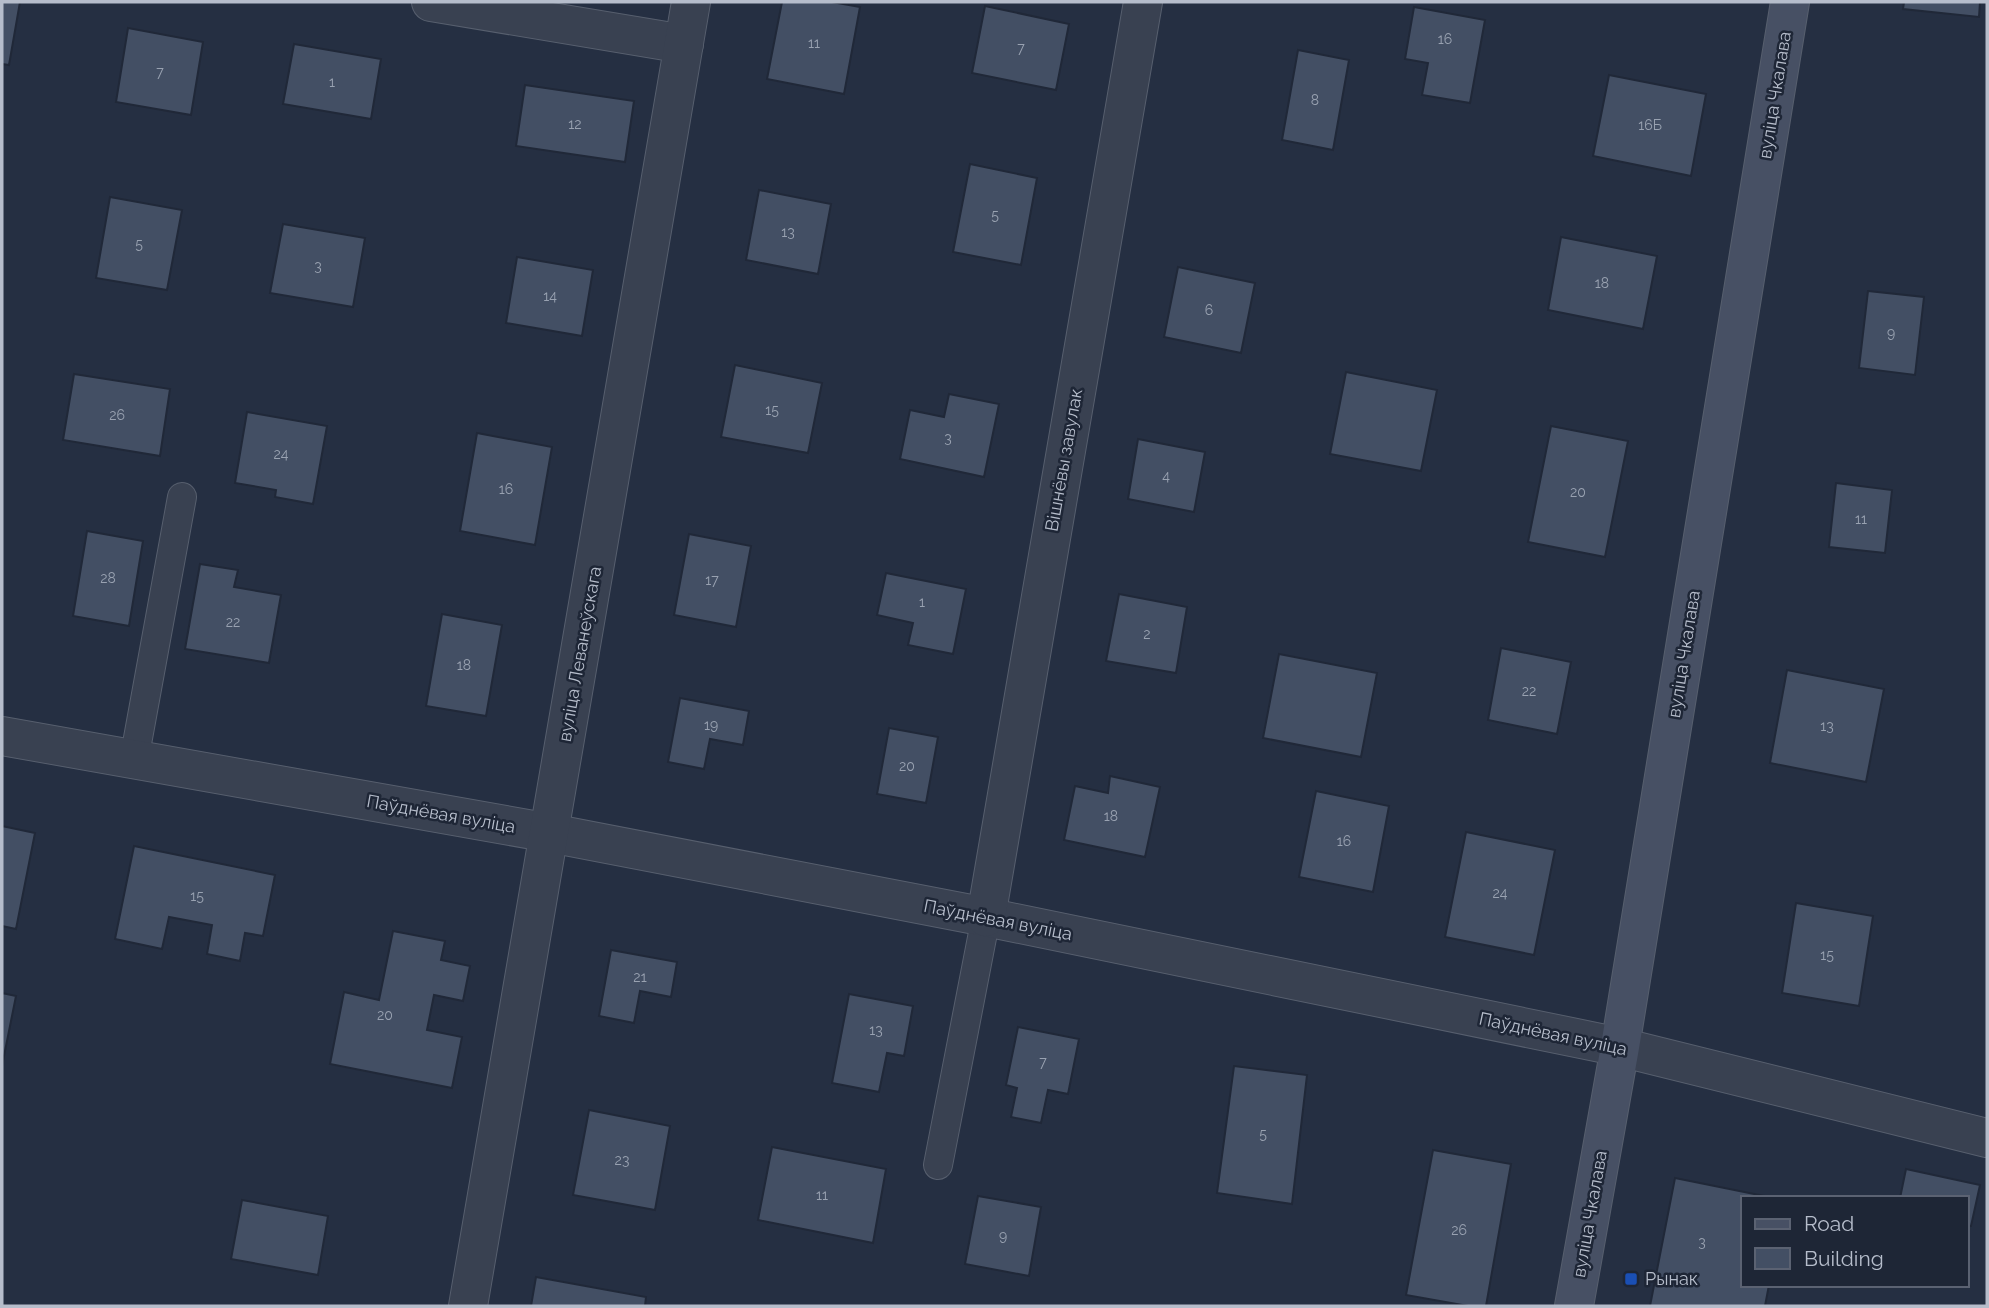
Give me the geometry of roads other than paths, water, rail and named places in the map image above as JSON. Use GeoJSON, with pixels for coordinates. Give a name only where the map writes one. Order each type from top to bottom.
{"type":"FeatureCollection","features":[{"type":"Feature","properties":{"kind":"main road","name":"вуліца Чкалава"},"geometry":{"type":"LineString","coordinates":[[1574,1306],[1620,1047],[1790,2]]}},
{"type":"Feature","properties":{"kind":"street"},"geometry":{"type":"LineString","coordinates":[[431,2],[684,44]]}},
{"type":"Feature","properties":{"kind":"street","name":"вуліца Леванеўскага"},"geometry":{"type":"LineString","coordinates":[[468,1306],[691,2]]}},
{"type":"Feature","properties":{"kind":"street","name":"Вішнёвы завулак"},"geometry":{"type":"LineString","coordinates":[[986,917],[1143,2]]}},
{"type":"Feature","properties":{"kind":"street","name":"Паўднёвая вуліца"},"geometry":{"type":"LineString","coordinates":[[2,736],[550,833],[986,917],[1620,1047],[1987,1138]]}},
{"type":"Feature","properties":{"kind":"lane"},"geometry":{"type":"LineString","coordinates":[[134,760],[182,496]]}},
{"type":"Feature","properties":{"kind":"lane"},"geometry":{"type":"LineString","coordinates":[[938,1165],[986,917]]}},
{"type":"Feature","properties":{"kind":"place","name":"Рынак"},"geometry":{"type":"Point","coordinates":[1631,1279]}}]}
